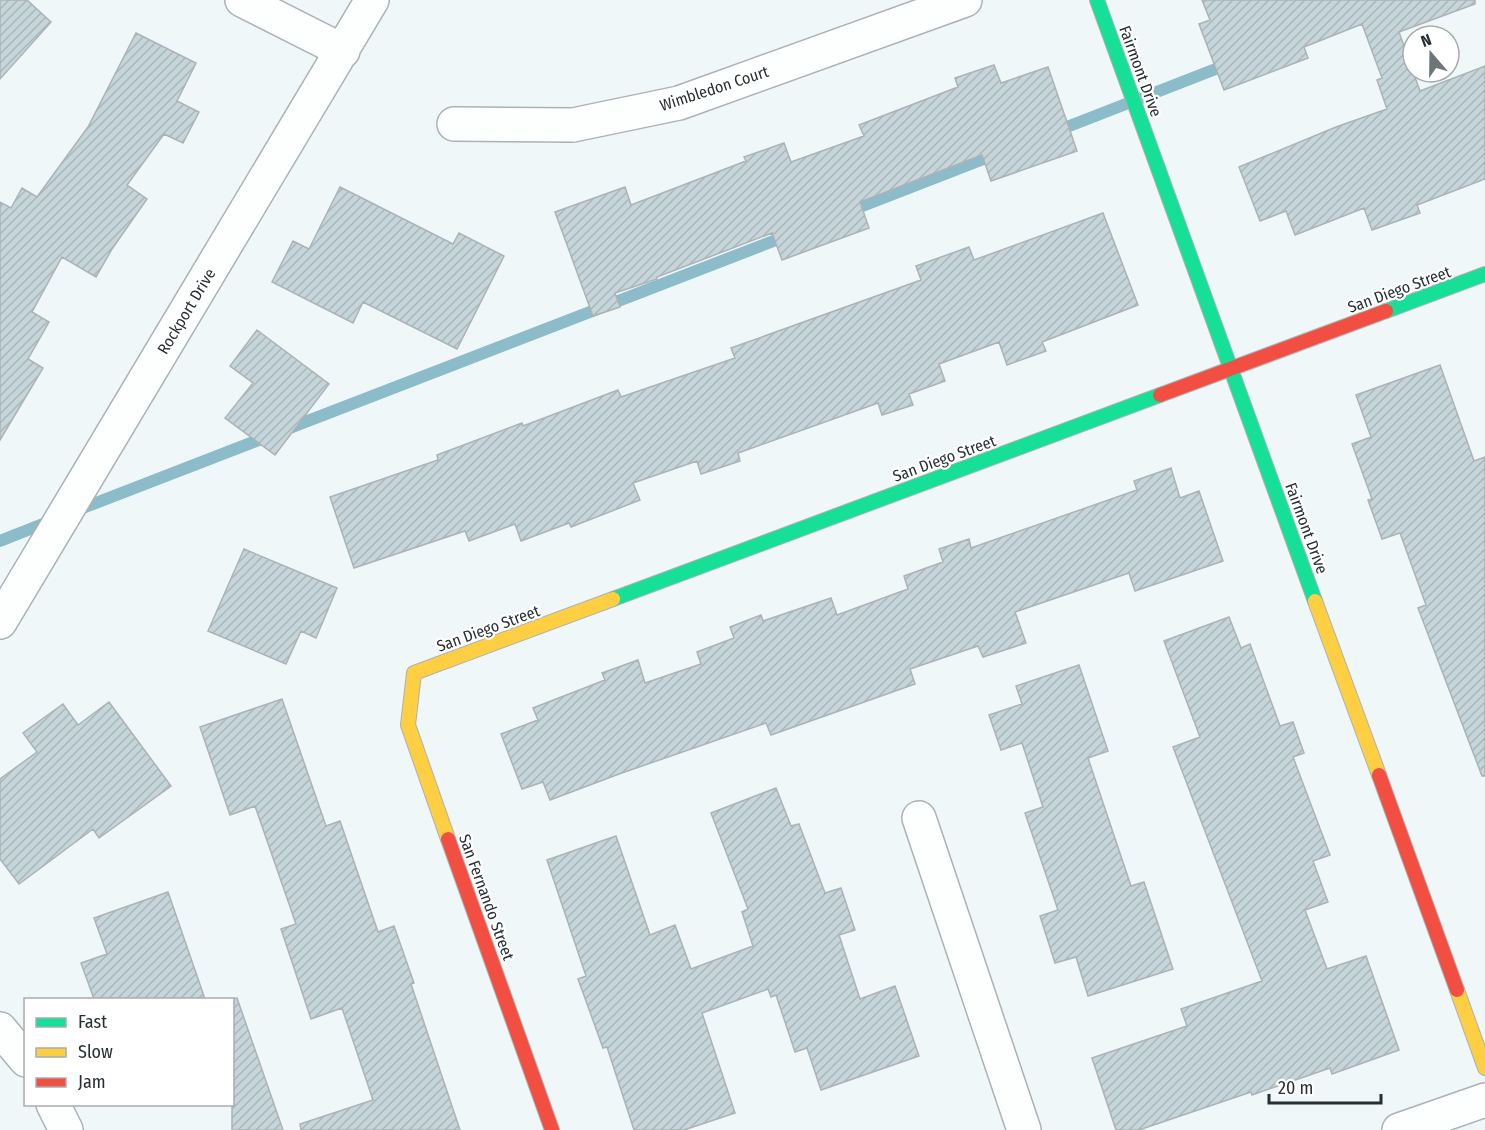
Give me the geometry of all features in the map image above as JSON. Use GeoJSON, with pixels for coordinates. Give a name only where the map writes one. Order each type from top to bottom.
{"type":"FeatureCollection","features":[{"type":"Feature","properties":{"kind":"street"},"geometry":{"type":"LineString","coordinates":[[242,0],[343,51]]}},
{"type":"Feature","properties":{"kind":"street","name":"Rockport Drive"},"geometry":{"type":"LineString","coordinates":[[0,622],[372,0]]}},
{"type":"Feature","properties":{"kind":"street","name":"Wimbledon Court"},"geometry":{"type":"LineString","coordinates":[[454,124],[573,126],[679,103],[965,0]]}},
{"type":"Feature","properties":{"kind":"street","name":"Fairmont Drive"},"geometry":{"type":"LineString","coordinates":[[1097,0],[1485,1068]]}},
{"type":"Feature","properties":{"kind":"street","name":"San Diego Street"},"geometry":{"type":"LineString","coordinates":[[414,673],[1485,274]]}},
{"type":"Feature","properties":{"kind":"street","name":"San Fernando Street"},"geometry":{"type":"LineString","coordinates":[[414,673],[408,725],[552,1130]]}},
{"type":"Feature","properties":{"kind":"street"},"geometry":{"type":"LineString","coordinates":[[919,818],[1024,1130]]}},
{"type":"Feature","properties":{"kind":"street"},"geometry":{"type":"LineString","coordinates":[[0,1029],[24,1058]]}},
{"type":"Feature","properties":{"kind":"street"},"geometry":{"type":"LineString","coordinates":[[1399,1130],[1485,1100]]}},
{"type":"Feature","properties":{"kind":"street"},"geometry":{"type":"LineString","coordinates":[[54,1106],[66,1130]]}},
{"type":"Feature","properties":{"kind":"building"},"geometry":{"type":"Polygon","coordinates":[[[0,0],[27,0],[51,22],[0,79],[0,0]]]}},
{"type":"Feature","properties":{"kind":"building"},"geometry":{"type":"Polygon","coordinates":[[[1202,0],[1475,0],[1475,4],[1421,24],[1401,24],[1399,32],[1401,84],[1418,84],[1420,91],[1438,84],[1461,84],[1461,75],[1485,66],[1485,179],[1417,205],[1420,213],[1372,230],[1364,208],[1295,235],[1286,211],[1260,221],[1239,167],[1336,127],[1387,109],[1377,80],[1382,78],[1362,24],[1304,47],[1308,58],[1224,90],[1199,24],[1210,20],[1202,0]]]}},
{"type":"Feature","properties":{"kind":"building"},"geometry":{"type":"Polygon","coordinates":[[[136,33],[196,63],[177,101],[199,112],[183,143],[164,134],[127,185],[147,199],[112,249],[96,277],[62,257],[32,312],[49,322],[28,359],[43,368],[0,440],[0,202],[11,208],[22,188],[37,197],[88,127],[136,33]]]}},
{"type":"Feature","properties":{"kind":"building"},"geometry":{"type":"Polygon","coordinates":[[[994,65],[1001,83],[1048,67],[1077,151],[991,181],[982,155],[860,202],[869,228],[782,260],[772,233],[657,277],[657,279],[615,293],[620,307],[593,316],[555,212],[625,187],[631,205],[746,161],[744,157],[784,143],[791,162],[864,136],[859,125],[958,87],[955,78],[994,65]]]}},
{"type":"Feature","properties":{"kind":"building"},"geometry":{"type":"Polygon","coordinates":[[[340,187],[453,244],[459,233],[504,256],[457,349],[363,302],[353,323],[272,282],[293,241],[309,249],[340,187]]]}},
{"type":"Feature","properties":{"kind":"building"},"geometry":{"type":"Polygon","coordinates":[[[1103,213],[1138,305],[1042,342],[1046,351],[1007,365],[999,342],[939,364],[945,381],[909,394],[913,405],[882,415],[878,403],[738,453],[740,461],[701,474],[697,461],[633,483],[640,500],[571,527],[569,523],[521,541],[515,524],[469,541],[465,531],[354,568],[330,497],[438,460],[437,455],[618,390],[621,397],[735,358],[731,348],[921,280],[916,266],[969,247],[974,260],[1103,213]]]}},
{"type":"Feature","properties":{"kind":"building"},"geometry":{"type":"Polygon","coordinates":[[[257,330],[329,384],[275,455],[225,418],[253,383],[230,366],[257,330]]]}},
{"type":"Feature","properties":{"kind":"building"},"geometry":{"type":"Polygon","coordinates":[[[1440,365],[1474,461],[1485,457],[1485,776],[1482,776],[1418,608],[1426,605],[1400,533],[1382,539],[1368,500],[1372,499],[1352,444],[1371,437],[1356,395],[1440,365]]]}},
{"type":"Feature","properties":{"kind":"building"},"geometry":{"type":"Polygon","coordinates":[[[1171,468],[1180,498],[1199,491],[1223,561],[1135,591],[1129,573],[1015,612],[1026,643],[983,657],[978,646],[910,669],[915,684],[771,735],[766,723],[550,800],[543,782],[522,789],[501,734],[538,720],[533,708],[605,680],[602,673],[638,660],[645,683],[701,664],[697,652],[734,638],[730,627],[761,615],[763,621],[831,598],[837,615],[908,589],[904,576],[943,562],[939,549],[969,539],[971,548],[1137,490],[1134,481],[1171,468]]]}},
{"type":"Feature","properties":{"kind":"building"},"geometry":{"type":"Polygon","coordinates":[[[244,549],[337,588],[316,638],[301,631],[286,664],[208,631],[244,549]]]}},
{"type":"Feature","properties":{"kind":"building"},"geometry":{"type":"Polygon","coordinates":[[[1229,617],[1241,648],[1250,644],[1280,726],[1293,722],[1304,753],[1293,757],[1330,855],[1313,861],[1328,902],[1305,910],[1327,969],[1366,956],[1399,1050],[1332,1074],[1330,1068],[1252,1095],[1251,1092],[1139,1130],[1116,1130],[1092,1058],[1187,1026],[1181,1009],[1262,981],[1173,747],[1200,737],[1164,641],[1229,617]]]}},
{"type":"Feature","properties":{"kind":"building"},"geometry":{"type":"Polygon","coordinates":[[[1079,665],[1108,751],[1088,758],[1131,886],[1144,882],[1173,969],[1088,996],[1076,957],[1055,963],[1040,916],[1058,910],[1025,813],[1043,807],[1022,743],[1001,750],[989,715],[1022,704],[1016,686],[1079,665]]]}},
{"type":"Feature","properties":{"kind":"building"},"geometry":{"type":"Polygon","coordinates":[[[282,699],[326,826],[340,821],[378,932],[394,926],[460,1130],[301,1130],[300,1124],[373,1100],[342,1008],[311,1019],[281,929],[296,924],[255,806],[230,815],[200,727],[282,699]]]}},
{"type":"Feature","properties":{"kind":"building"},"geometry":{"type":"Polygon","coordinates":[[[109,702],[171,786],[99,838],[93,829],[19,884],[0,859],[0,779],[37,752],[23,733],[63,704],[78,725],[109,702]]]}},
{"type":"Feature","properties":{"kind":"building"},"geometry":{"type":"Polygon","coordinates":[[[776,788],[791,826],[799,824],[825,893],[841,888],[855,930],[839,935],[860,999],[895,986],[919,1056],[821,1090],[807,1048],[795,1052],[776,995],[771,997],[768,989],[702,1013],[735,1113],[684,1130],[634,1130],[607,1047],[603,1048],[578,979],[586,976],[547,860],[616,836],[650,935],[675,925],[691,969],[753,946],[742,912],[748,909],[711,813],[776,788]]]}},
{"type":"Feature","properties":{"kind":"building"},"geometry":{"type":"Polygon","coordinates":[[[168,892],[205,998],[94,998],[81,963],[107,954],[94,918],[168,892]]]}},
{"type":"Feature","properties":{"kind":"building"},"geometry":{"type":"Polygon","coordinates":[[[237,998],[283,1130],[232,1130],[234,999],[237,998]]]}},
{"type":"Feature","properties":{"kind":"waterway"},"geometry":{"type":"LineString","coordinates":[[1054,132],[1231,63]]}},
{"type":"Feature","properties":{"kind":"waterway"},"geometry":{"type":"LineString","coordinates":[[847,212],[999,153]]}},
{"type":"Feature","properties":{"kind":"waterway"},"geometry":{"type":"LineString","coordinates":[[75,511],[789,235]]}},
{"type":"Feature","properties":{"kind":"waterway"},"geometry":{"type":"LineString","coordinates":[[0,541],[53,520]]}},
{"type":"Feature","properties":{"kind":"traffic: fast"},"geometry":{"type":"LineString","coordinates":[[1097,0],[1315,601]]}},
{"type":"Feature","properties":{"kind":"traffic: fast"},"geometry":{"type":"LineString","coordinates":[[1386,311],[1485,274]]}},
{"type":"Feature","properties":{"kind":"traffic: fast"},"geometry":{"type":"LineString","coordinates":[[613,599],[1160,395]]}},
{"type":"Feature","properties":{"kind":"traffic: slow"},"geometry":{"type":"LineString","coordinates":[[448,839],[408,725],[414,673],[613,599]]}},
{"type":"Feature","properties":{"kind":"traffic: slow"},"geometry":{"type":"LineString","coordinates":[[1315,601],[1379,775]]}},
{"type":"Feature","properties":{"kind":"traffic: slow"},"geometry":{"type":"LineString","coordinates":[[1457,990],[1485,1068]]}},
{"type":"Feature","properties":{"kind":"traffic: jam"},"geometry":{"type":"LineString","coordinates":[[1160,395],[1386,311]]}},
{"type":"Feature","properties":{"kind":"traffic: jam"},"geometry":{"type":"LineString","coordinates":[[1379,775],[1457,990]]}},
{"type":"Feature","properties":{"kind":"traffic: jam"},"geometry":{"type":"LineString","coordinates":[[448,839],[552,1130]]}}]}
